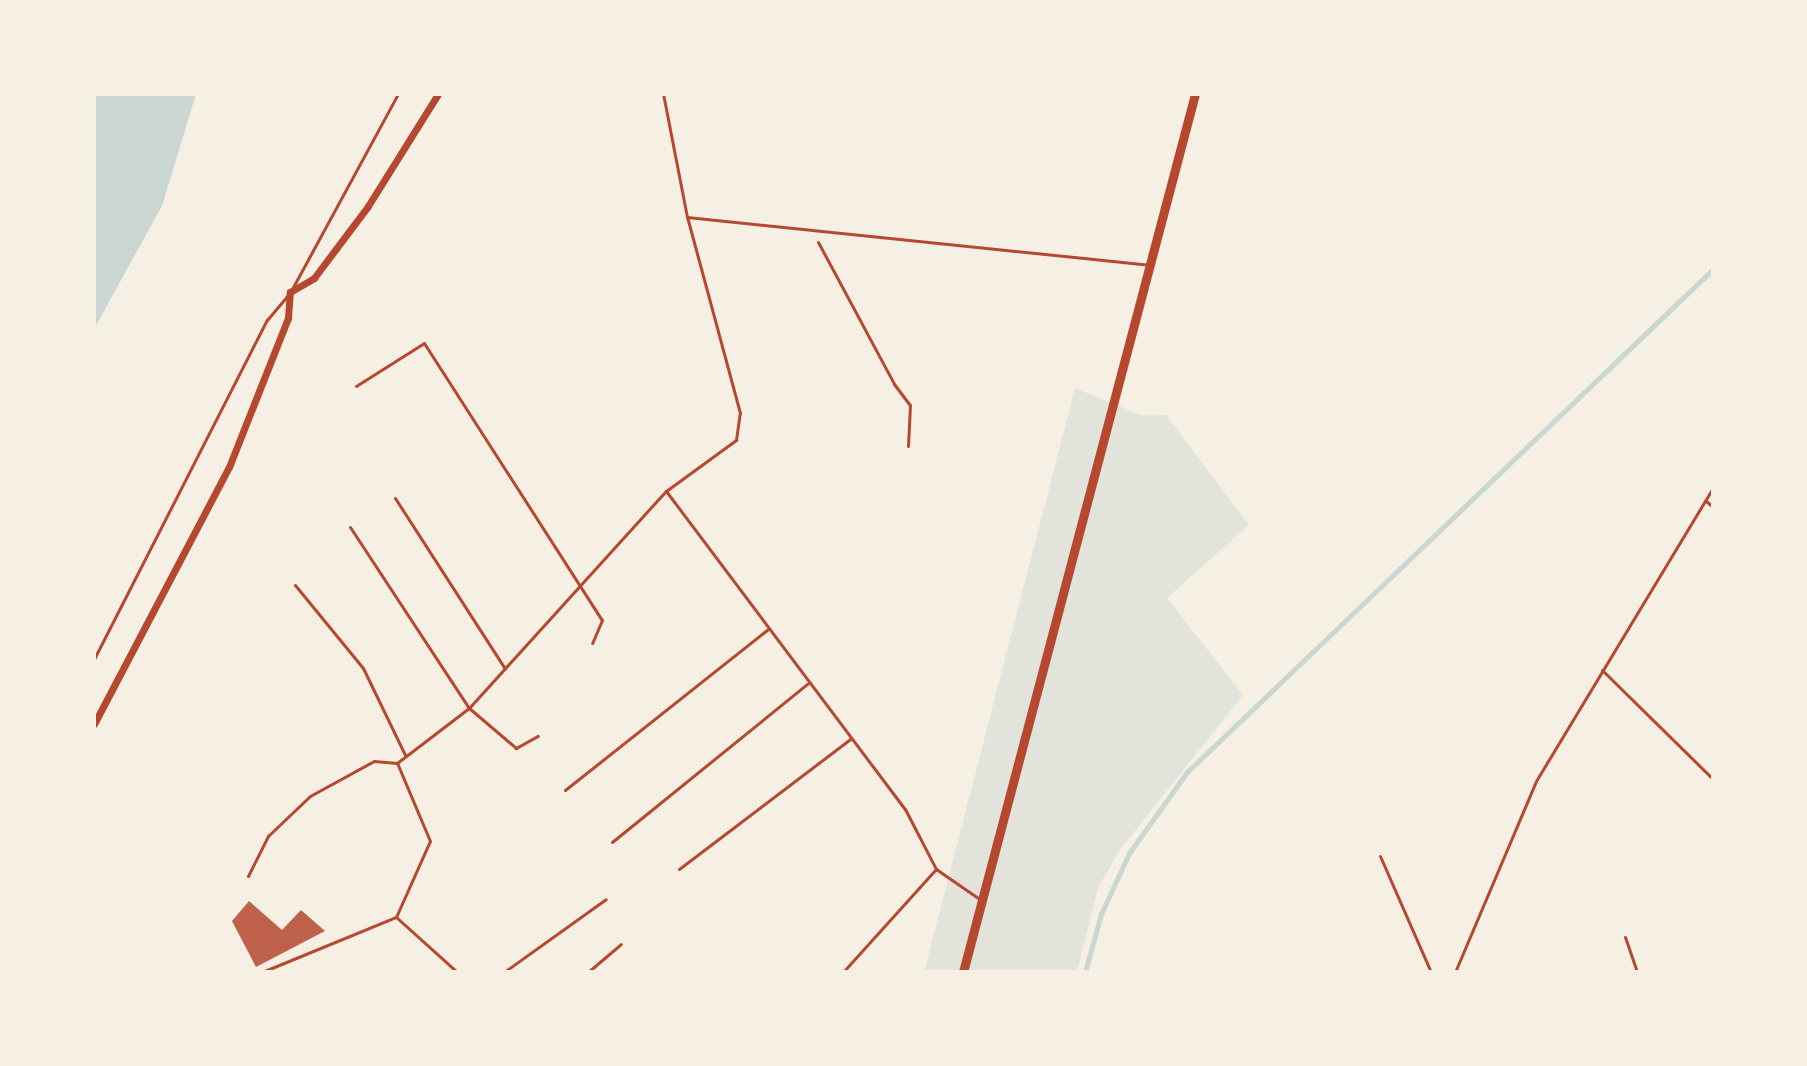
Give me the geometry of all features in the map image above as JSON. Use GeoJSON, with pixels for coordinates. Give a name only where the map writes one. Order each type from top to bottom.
{"type":"FeatureCollection","features":[{"type":"Feature","properties":{"kind":"street"},"geometry":{"type":"LineString","coordinates":[[94,724],[229,467],[288,318],[290,292],[314,278],[368,206],[438,94]]}},
{"type":"Feature","properties":{"kind":"street"},"geometry":{"type":"LineString","coordinates":[[963,972],[1195,94]]}},
{"type":"Feature","properties":{"kind":"lane"},"geometry":{"type":"LineString","coordinates":[[94,659],[267,320],[290,292],[398,94]]}},
{"type":"Feature","properties":{"kind":"lane"},"geometry":{"type":"LineString","coordinates":[[248,876],[268,836],[310,796],[374,761],[397,763],[469,708],[577,584],[666,491],[736,440],[740,413],[687,217],[663,94]]}},
{"type":"Feature","properties":{"kind":"lane"},"geometry":{"type":"LineString","coordinates":[[687,217],[1149,265]]}},
{"type":"Feature","properties":{"kind":"lane"},"geometry":{"type":"LineString","coordinates":[[356,386],[424,343],[602,620],[592,643]]}},
{"type":"Feature","properties":{"kind":"lane"},"geometry":{"type":"LineString","coordinates":[[1455,972],[1536,781],[1713,488]]}},
{"type":"Feature","properties":{"kind":"lane"},"geometry":{"type":"LineString","coordinates":[[666,491],[767,630],[905,809],[936,869],[981,900]]}},
{"type":"Feature","properties":{"kind":"lane"},"geometry":{"type":"LineString","coordinates":[[395,498],[505,669]]}},
{"type":"Feature","properties":{"kind":"lane"},"geometry":{"type":"LineString","coordinates":[[1706,501],[1713,507]]}},
{"type":"Feature","properties":{"kind":"lane"},"geometry":{"type":"LineString","coordinates":[[350,527],[469,708],[516,748],[538,736]]}},
{"type":"Feature","properties":{"kind":"lane"},"geometry":{"type":"LineString","coordinates":[[295,585],[363,668],[406,756]]}},
{"type":"Feature","properties":{"kind":"lane"},"geometry":{"type":"LineString","coordinates":[[565,790],[767,630]]}},
{"type":"Feature","properties":{"kind":"lane"},"geometry":{"type":"LineString","coordinates":[[1602,670],[1713,779]]}},
{"type":"Feature","properties":{"kind":"lane"},"geometry":{"type":"LineString","coordinates":[[612,842],[808,683]]}},
{"type":"Feature","properties":{"kind":"lane"},"geometry":{"type":"LineString","coordinates":[[679,869],[850,739]]}},
{"type":"Feature","properties":{"kind":"lane"},"geometry":{"type":"LineString","coordinates":[[262,972],[396,917],[430,841],[397,763]]}},
{"type":"Feature","properties":{"kind":"lane"},"geometry":{"type":"LineString","coordinates":[[1380,856],[1431,972]]}},
{"type":"Feature","properties":{"kind":"lane"},"geometry":{"type":"LineString","coordinates":[[843,972],[936,869]]}},
{"type":"Feature","properties":{"kind":"lane"},"geometry":{"type":"LineString","coordinates":[[504,972],[606,899]]}},
{"type":"Feature","properties":{"kind":"lane"},"geometry":{"type":"LineString","coordinates":[[396,917],[457,972]]}},
{"type":"Feature","properties":{"kind":"lane"},"geometry":{"type":"LineString","coordinates":[[1625,937],[1637,972]]}},
{"type":"Feature","properties":{"kind":"lane"},"geometry":{"type":"LineString","coordinates":[[588,972],[621,944]]}},
{"type":"Feature","properties":{"kind":"path"},"geometry":{"type":"LineString","coordinates":[[813,231],[879,358],[910,405],[908,446]]}},
{"type":"Feature","properties":{"kind":"shaded area"},"geometry":{"type":"Polygon","coordinates":[[[94,94],[196,94],[162,206],[94,329],[94,94]]]}},
{"type":"Feature","properties":{"kind":"shaded area"},"geometry":{"type":"Polygon","coordinates":[[[1075,388],[1141,415],[1166,415],[1249,525],[1167,598],[1243,695],[1119,851],[1098,888],[1077,972],[924,972],[1075,388]]]}},
{"type":"Feature","properties":{"kind":"building"},"geometry":{"type":"Polygon","coordinates":[[[249,901],[282,930],[301,910],[325,931],[256,967],[232,921],[249,901]]]}},
{"type":"Feature","properties":{"kind":"waterway"},"geometry":{"type":"LineString","coordinates":[[1085,972],[1101,914],[1129,853],[1187,772],[1713,269]]}}]}
